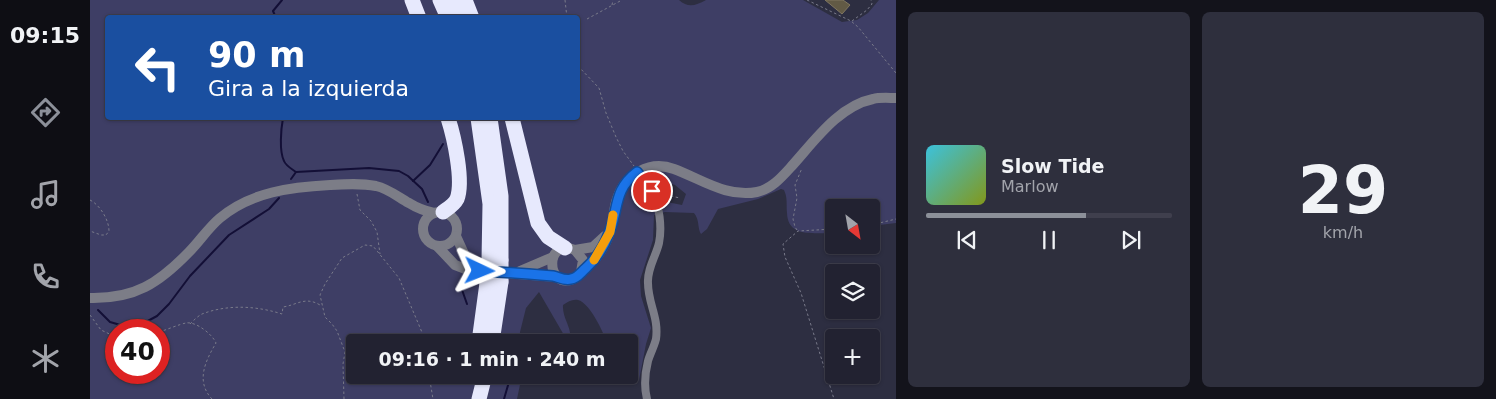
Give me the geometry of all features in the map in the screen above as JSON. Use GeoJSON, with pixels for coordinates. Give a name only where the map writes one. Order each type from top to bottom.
{"type":"FeatureCollection","features":[{"type":"Feature","properties":{"kind":"highway"},"geometry":{"type":"LineString","coordinates":[[412,0],[418,15]]}},
{"type":"Feature","properties":{"kind":"highway"},"geometry":{"type":"LineString","coordinates":[[440,0],[447,15]]}},
{"type":"Feature","properties":{"kind":"highway"},"geometry":{"type":"LineString","coordinates":[[454,0],[460,15]]}},
{"type":"Feature","properties":{"kind":"highway"},"geometry":{"type":"LineString","coordinates":[[465,0],[471,15]]}},
{"type":"Feature","properties":{"kind":"highway"},"geometry":{"type":"LineString","coordinates":[[438,213],[456,202],[461,186],[449,120]]}},
{"type":"Feature","properties":{"kind":"highway"},"geometry":{"type":"LineString","coordinates":[[478,120],[490,204],[492,334]]}},
{"type":"Feature","properties":{"kind":"highway"},"geometry":{"type":"LineString","coordinates":[[480,334],[492,272],[501,196],[490,120]]}},
{"type":"Feature","properties":{"kind":"highway"},"geometry":{"type":"LineString","coordinates":[[512,120],[538,224],[548,237],[564,252]]}},
{"type":"Feature","properties":{"kind":"highway"},"geometry":{"type":"LineString","coordinates":[[470,399],[472,384]]}},
{"type":"Feature","properties":{"kind":"highway"},"geometry":{"type":"LineString","coordinates":[[479,399],[483,384]]}},
{"type":"Feature","properties":{"kind":"street"},"geometry":{"type":"LineString","coordinates":[[90,298],[107,298],[128,294],[157,282],[220,219],[249,199],[285,189],[356,184],[377,186],[398,195],[408,203],[418,216],[426,239],[437,246],[455,265],[468,270],[557,277],[570,280],[577,277],[597,257],[610,232],[617,198],[624,186],[637,172],[654,166],[666,166],[710,185],[737,194],[758,192],[777,183],[836,118],[854,106],[874,98],[896,98]]}},
{"type":"Feature","properties":{"kind":"street"},"geometry":{"type":"LineString","coordinates":[[637,172],[653,195],[660,220],[659,242],[648,281],[649,297],[656,315],[657,329],[645,377],[647,399]]}},
{"type":"Feature","properties":{"kind":"street"},"geometry":{"type":"LineString","coordinates":[[408,203],[450,215],[455,221],[457,228],[456,236],[466,258],[492,272]]}},
{"type":"Feature","properties":{"kind":"street"},"geometry":{"type":"LineString","coordinates":[[423,227],[426,219],[438,213]]}},
{"type":"Feature","properties":{"kind":"street"},"geometry":{"type":"LineString","coordinates":[[516,273],[564,252],[593,247],[610,232]]}},
{"type":"Feature","properties":{"kind":"street"},"geometry":{"type":"LineString","coordinates":[[437,246],[448,244],[456,236]]}},
{"type":"Feature","properties":{"kind":"street"},"geometry":{"type":"LineString","coordinates":[[564,252],[583,260],[581,272]]}},
{"type":"Feature","properties":{"kind":"street"},"geometry":{"type":"LineString","coordinates":[[557,277],[552,267],[564,252]]}},
{"type":"Feature","properties":{"kind":"path"},"geometry":{"type":"LineString","coordinates":[[565,0],[567,15]]}},
{"type":"Feature","properties":{"kind":"path"},"geometry":{"type":"LineString","coordinates":[[611,6],[613,0]]}},
{"type":"Feature","properties":{"kind":"path"},"geometry":{"type":"LineString","coordinates":[[588,19],[622,0]]}},
{"type":"Feature","properties":{"kind":"path"},"geometry":{"type":"LineString","coordinates":[[807,0],[851,21],[896,73]]}},
{"type":"Feature","properties":{"kind":"path"},"geometry":{"type":"LineString","coordinates":[[851,21],[867,10],[872,4],[871,0]]}},
{"type":"Feature","properties":{"kind":"path"},"geometry":{"type":"LineString","coordinates":[[580,68],[599,88],[606,113],[622,151],[637,172]]}},
{"type":"Feature","properties":{"kind":"path"},"geometry":{"type":"LineString","coordinates":[[798,231],[795,227],[794,219],[797,198],[795,185],[805,162],[802,156]]}},
{"type":"Feature","properties":{"kind":"path"},"geometry":{"type":"LineString","coordinates":[[356,184],[360,210],[371,221],[377,232],[380,254]]}},
{"type":"Feature","properties":{"kind":"path"},"geometry":{"type":"LineString","coordinates":[[653,195],[668,194],[680,198]]}},
{"type":"Feature","properties":{"kind":"path"},"geometry":{"type":"LineString","coordinates":[[90,200],[95,202],[108,222],[109,231],[106,235],[90,231]]}},
{"type":"Feature","properties":{"kind":"path"},"geometry":{"type":"LineString","coordinates":[[880,223],[896,219]]}},
{"type":"Feature","properties":{"kind":"path"},"geometry":{"type":"LineString","coordinates":[[825,230],[798,231],[783,244],[785,258],[801,293],[834,399]]}},
{"type":"Feature","properties":{"kind":"path"},"geometry":{"type":"LineString","coordinates":[[344,399],[342,364],[345,352],[337,332],[325,317],[320,295],[324,284],[342,258],[365,245],[373,246],[399,278],[423,334]]}},
{"type":"Feature","properties":{"kind":"path"},"geometry":{"type":"LineString","coordinates":[[190,324],[201,314],[236,307],[267,309],[282,314],[283,307],[297,302],[313,301],[321,306]]}},
{"type":"Feature","properties":{"kind":"path"},"geometry":{"type":"LineString","coordinates":[[90,315],[101,330],[105,332]]}},
{"type":"Feature","properties":{"kind":"path"},"geometry":{"type":"LineString","coordinates":[[170,328],[186,323],[196,325],[214,338],[216,343],[207,356],[208,361],[203,376],[203,387],[212,399]]}},
{"type":"Feature","properties":{"kind":"path"},"geometry":{"type":"LineString","coordinates":[[430,384],[433,399]]}},
{"type":"Feature","properties":{"kind":"shaded area"},"geometry":{"type":"Polygon","coordinates":[[[90,0],[679,0],[685,4],[692,5],[706,0],[803,0],[842,22],[857,20],[868,13],[879,0],[896,0],[896,223],[880,225],[880,199],[825,199],[825,233],[797,230],[792,227],[789,221],[786,196],[784,190],[781,189],[758,199],[718,209],[707,229],[701,234],[694,213],[665,212],[654,215],[653,240],[640,280],[641,296],[651,328],[639,380],[638,334],[603,334],[587,306],[583,302],[576,300],[563,305],[564,315],[570,334],[563,334],[539,292],[526,308],[520,334],[346,334],[346,384],[520,384],[517,399],[90,399],[90,0]],[[671,184],[657,188],[659,198],[662,201],[682,205],[686,194],[671,184]]]}},
{"type":"Feature","properties":{"kind":"building"},"geometry":{"type":"Polygon","coordinates":[[[825,0],[843,0],[850,5],[842,14],[825,0]]]}},
{"type":"Feature","properties":{"kind":"waterway"},"geometry":{"type":"LineString","coordinates":[[275,15],[273,11],[282,0]]}},
{"type":"Feature","properties":{"kind":"waterway"},"geometry":{"type":"LineString","coordinates":[[283,120],[282,157],[286,164],[296,172],[369,168],[399,171],[408,176],[422,189],[428,202]]}},
{"type":"Feature","properties":{"kind":"waterway"},"geometry":{"type":"LineString","coordinates":[[413,181],[430,165],[443,144]]}},
{"type":"Feature","properties":{"kind":"waterway"},"geometry":{"type":"LineString","coordinates":[[291,179],[296,172]]}},
{"type":"Feature","properties":{"kind":"waterway"},"geometry":{"type":"LineString","coordinates":[[98,310],[110,322],[124,326],[144,323],[157,316],[169,304],[190,276],[229,235],[269,209],[279,198]]}},
{"type":"Feature","properties":{"kind":"waterway"},"geometry":{"type":"LineString","coordinates":[[461,287],[467,304]]}},
{"type":"Feature","properties":{"kind":"waterway"},"geometry":{"type":"LineString","coordinates":[[504,399],[508,384]]}},
{"type":"Feature","properties":{"kind":"slow traffic"},"geometry":{"type":"LineString","coordinates":[[594,260],[610,232],[613,215]]}},
{"type":"Feature","properties":{"kind":"route"},"geometry":{"type":"LineString","coordinates":[[480,271],[557,277],[566,280],[573,279],[597,257],[610,232],[617,198],[631,177],[637,172],[652,191]]}}]}
